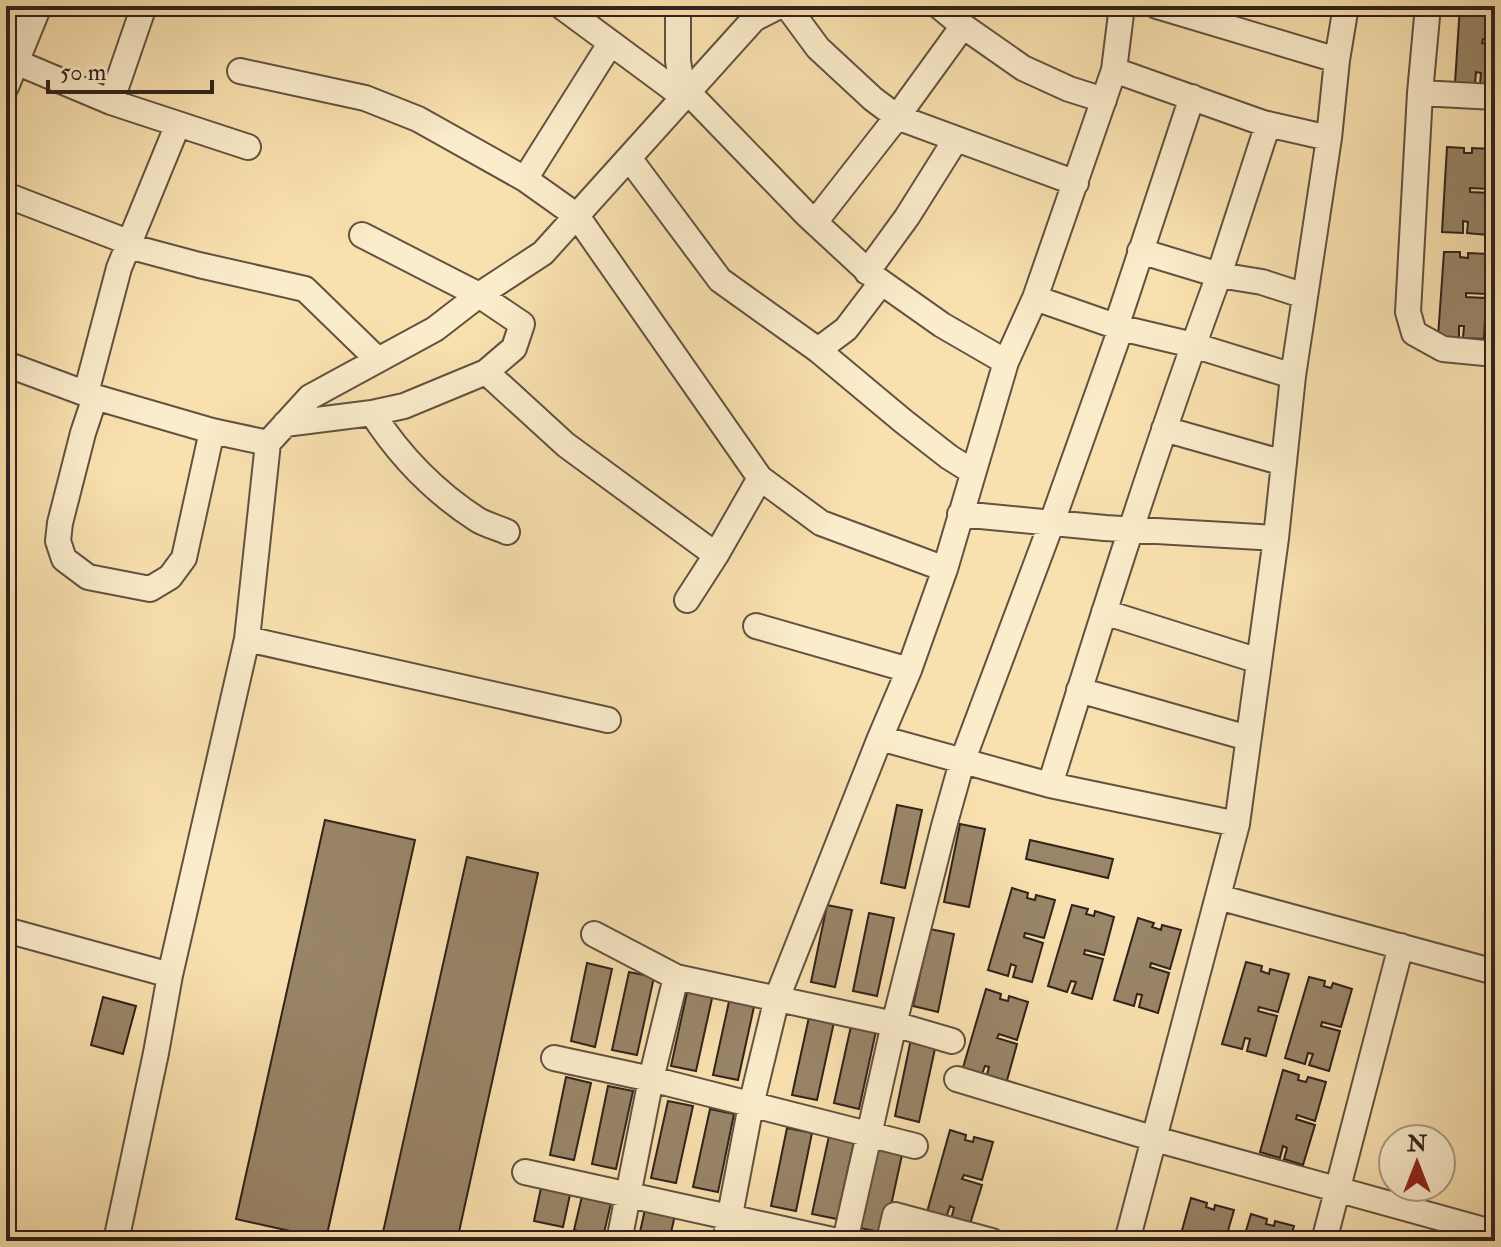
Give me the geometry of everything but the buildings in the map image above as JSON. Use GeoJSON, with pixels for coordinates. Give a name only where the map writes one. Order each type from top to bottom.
{"type":"FeatureCollection","features":[{"type":"Feature","properties":{"kind":"street"},"geometry":{"type":"LineString","coordinates":[[6,36],[19,6]]}},
{"type":"Feature","properties":{"kind":"street"},"geometry":{"type":"LineString","coordinates":[[6,87],[39,6]]}},
{"type":"Feature","properties":{"kind":"street"},"geometry":{"type":"LineString","coordinates":[[111,102],[144,6]]}},
{"type":"Feature","properties":{"kind":"street"},"geometry":{"type":"LineString","coordinates":[[561,6],[610,44],[686,95],[874,277],[942,325],[1006,362]]}},
{"type":"Feature","properties":{"kind":"street"},"geometry":{"type":"LineString","coordinates":[[678,6],[678,61],[686,95]]}},
{"type":"Feature","properties":{"kind":"street"},"geometry":{"type":"LineString","coordinates":[[116,1241],[170,975],[247,639],[268,443],[310,397],[435,329],[479,295],[543,253],[754,19],[779,6]]}},
{"type":"Feature","properties":{"kind":"street"},"geometry":{"type":"LineString","coordinates":[[787,6],[818,48],[897,117],[1076,183]]}},
{"type":"Feature","properties":{"kind":"street"},"geometry":{"type":"LineString","coordinates":[[939,6],[1023,68],[1069,89],[1104,100]]}},
{"type":"Feature","properties":{"kind":"street"},"geometry":{"type":"LineString","coordinates":[[725,1241],[751,1105],[777,998],[909,670],[945,569],[1006,362],[1035,298],[1114,70],[1122,6]]}},
{"type":"Feature","properties":{"kind":"street"},"geometry":{"type":"LineString","coordinates":[[1157,6],[1337,60]]}},
{"type":"Feature","properties":{"kind":"street"},"geometry":{"type":"LineString","coordinates":[[1127,1241],[1237,824],[1276,538],[1293,376],[1346,6]]}},
{"type":"Feature","properties":{"kind":"street"},"geometry":{"type":"LineString","coordinates":[[1428,6],[1408,312],[1414,333],[1443,349],[1495,354]]}},
{"type":"Feature","properties":{"kind":"street"},"geometry":{"type":"LineString","coordinates":[[815,222],[963,26]]}},
{"type":"Feature","properties":{"kind":"street"},"geometry":{"type":"LineString","coordinates":[[525,179],[610,44]]}},
{"type":"Feature","properties":{"kind":"street"},"geometry":{"type":"LineString","coordinates":[[16,62],[111,102],[248,147]]}},
{"type":"Feature","properties":{"kind":"street"},"geometry":{"type":"LineString","coordinates":[[1114,70],[1268,124],[1329,138]]}},
{"type":"Feature","properties":{"kind":"street"},"geometry":{"type":"LineString","coordinates":[[240,71],[365,98],[418,119],[525,179],[577,216],[760,478],[821,523],[945,569]]}},
{"type":"Feature","properties":{"kind":"street"},"geometry":{"type":"LineString","coordinates":[[1420,93],[1495,97]]}},
{"type":"Feature","properties":{"kind":"street"},"geometry":{"type":"LineString","coordinates":[[845,1241],[894,1024],[962,762],[1052,522],[1192,97]]}},
{"type":"Feature","properties":{"kind":"street"},"geometry":{"type":"LineString","coordinates":[[178,124],[119,268],[60,523],[58,541],[64,559],[88,577],[150,589],[170,577],[184,558],[212,431]]}},
{"type":"Feature","properties":{"kind":"street"},"geometry":{"type":"LineString","coordinates":[[1050,785],[1130,529],[1268,124]]}},
{"type":"Feature","properties":{"kind":"street"},"geometry":{"type":"LineString","coordinates":[[818,350],[846,329],[907,217],[956,139]]}},
{"type":"Feature","properties":{"kind":"street"},"geometry":{"type":"LineString","coordinates":[[629,158],[720,280],[818,350],[903,421],[973,472]]}},
{"type":"Feature","properties":{"kind":"street"},"geometry":{"type":"LineString","coordinates":[[6,195],[128,242],[128,246],[305,289],[377,359]]}},
{"type":"Feature","properties":{"kind":"street"},"geometry":{"type":"LineString","coordinates":[[285,424],[404,406],[486,372],[514,348],[522,324],[479,295],[362,235]]}},
{"type":"Feature","properties":{"kind":"street"},"geometry":{"type":"LineString","coordinates":[[1140,251],[1305,296]]}},
{"type":"Feature","properties":{"kind":"street"},"geometry":{"type":"LineString","coordinates":[[1035,298],[1118,328],[1193,345],[1293,376]]}},
{"type":"Feature","properties":{"kind":"street"},"geometry":{"type":"LineString","coordinates":[[6,364],[91,395],[212,431],[268,443]]}},
{"type":"Feature","properties":{"kind":"street"},"geometry":{"type":"LineString","coordinates":[[486,372],[566,445],[716,555]]}},
{"type":"Feature","properties":{"kind":"street"},"geometry":{"type":"LineString","coordinates":[[372,413],[387,436],[427,480],[480,521],[507,532]]}},
{"type":"Feature","properties":{"kind":"street"},"geometry":{"type":"LineString","coordinates":[[1164,429],[1284,463]]}},
{"type":"Feature","properties":{"kind":"street"},"geometry":{"type":"LineString","coordinates":[[687,600],[760,478]]}},
{"type":"Feature","properties":{"kind":"street"},"geometry":{"type":"LineString","coordinates":[[960,514],[1276,538]]}},
{"type":"Feature","properties":{"kind":"street"},"geometry":{"type":"LineString","coordinates":[[1104,612],[1259,661]]}},
{"type":"Feature","properties":{"kind":"street"},"geometry":{"type":"LineString","coordinates":[[756,626],[909,670]]}},
{"type":"Feature","properties":{"kind":"street"},"geometry":{"type":"LineString","coordinates":[[247,639],[608,720]]}},
{"type":"Feature","properties":{"kind":"street"},"geometry":{"type":"LineString","coordinates":[[1079,690],[1248,738]]}},
{"type":"Feature","properties":{"kind":"street"},"geometry":{"type":"LineString","coordinates":[[880,738],[1050,785],[1237,824]]}},
{"type":"Feature","properties":{"kind":"street"},"geometry":{"type":"LineString","coordinates":[[1218,897],[1495,972]]}},
{"type":"Feature","properties":{"kind":"street"},"geometry":{"type":"LineString","coordinates":[[6,930],[170,975]]}},
{"type":"Feature","properties":{"kind":"street"},"geometry":{"type":"LineString","coordinates":[[594,934],[676,977],[894,1024],[952,1041]]}},
{"type":"Feature","properties":{"kind":"street"},"geometry":{"type":"LineString","coordinates":[[1324,1241],[1401,946]]}},
{"type":"Feature","properties":{"kind":"street"},"geometry":{"type":"LineString","coordinates":[[619,1241],[651,1079],[676,977]]}},
{"type":"Feature","properties":{"kind":"street"},"geometry":{"type":"LineString","coordinates":[[554,1058],[651,1079],[915,1146]]}},
{"type":"Feature","properties":{"kind":"street"},"geometry":{"type":"LineString","coordinates":[[957,1079],[1155,1139],[1495,1233]]}},
{"type":"Feature","properties":{"kind":"street"},"geometry":{"type":"LineString","coordinates":[[525,1172],[837,1241]]}},
{"type":"Feature","properties":{"kind":"street"},"geometry":{"type":"LineString","coordinates":[[889,1241],[895,1215],[992,1241]]}}]}
